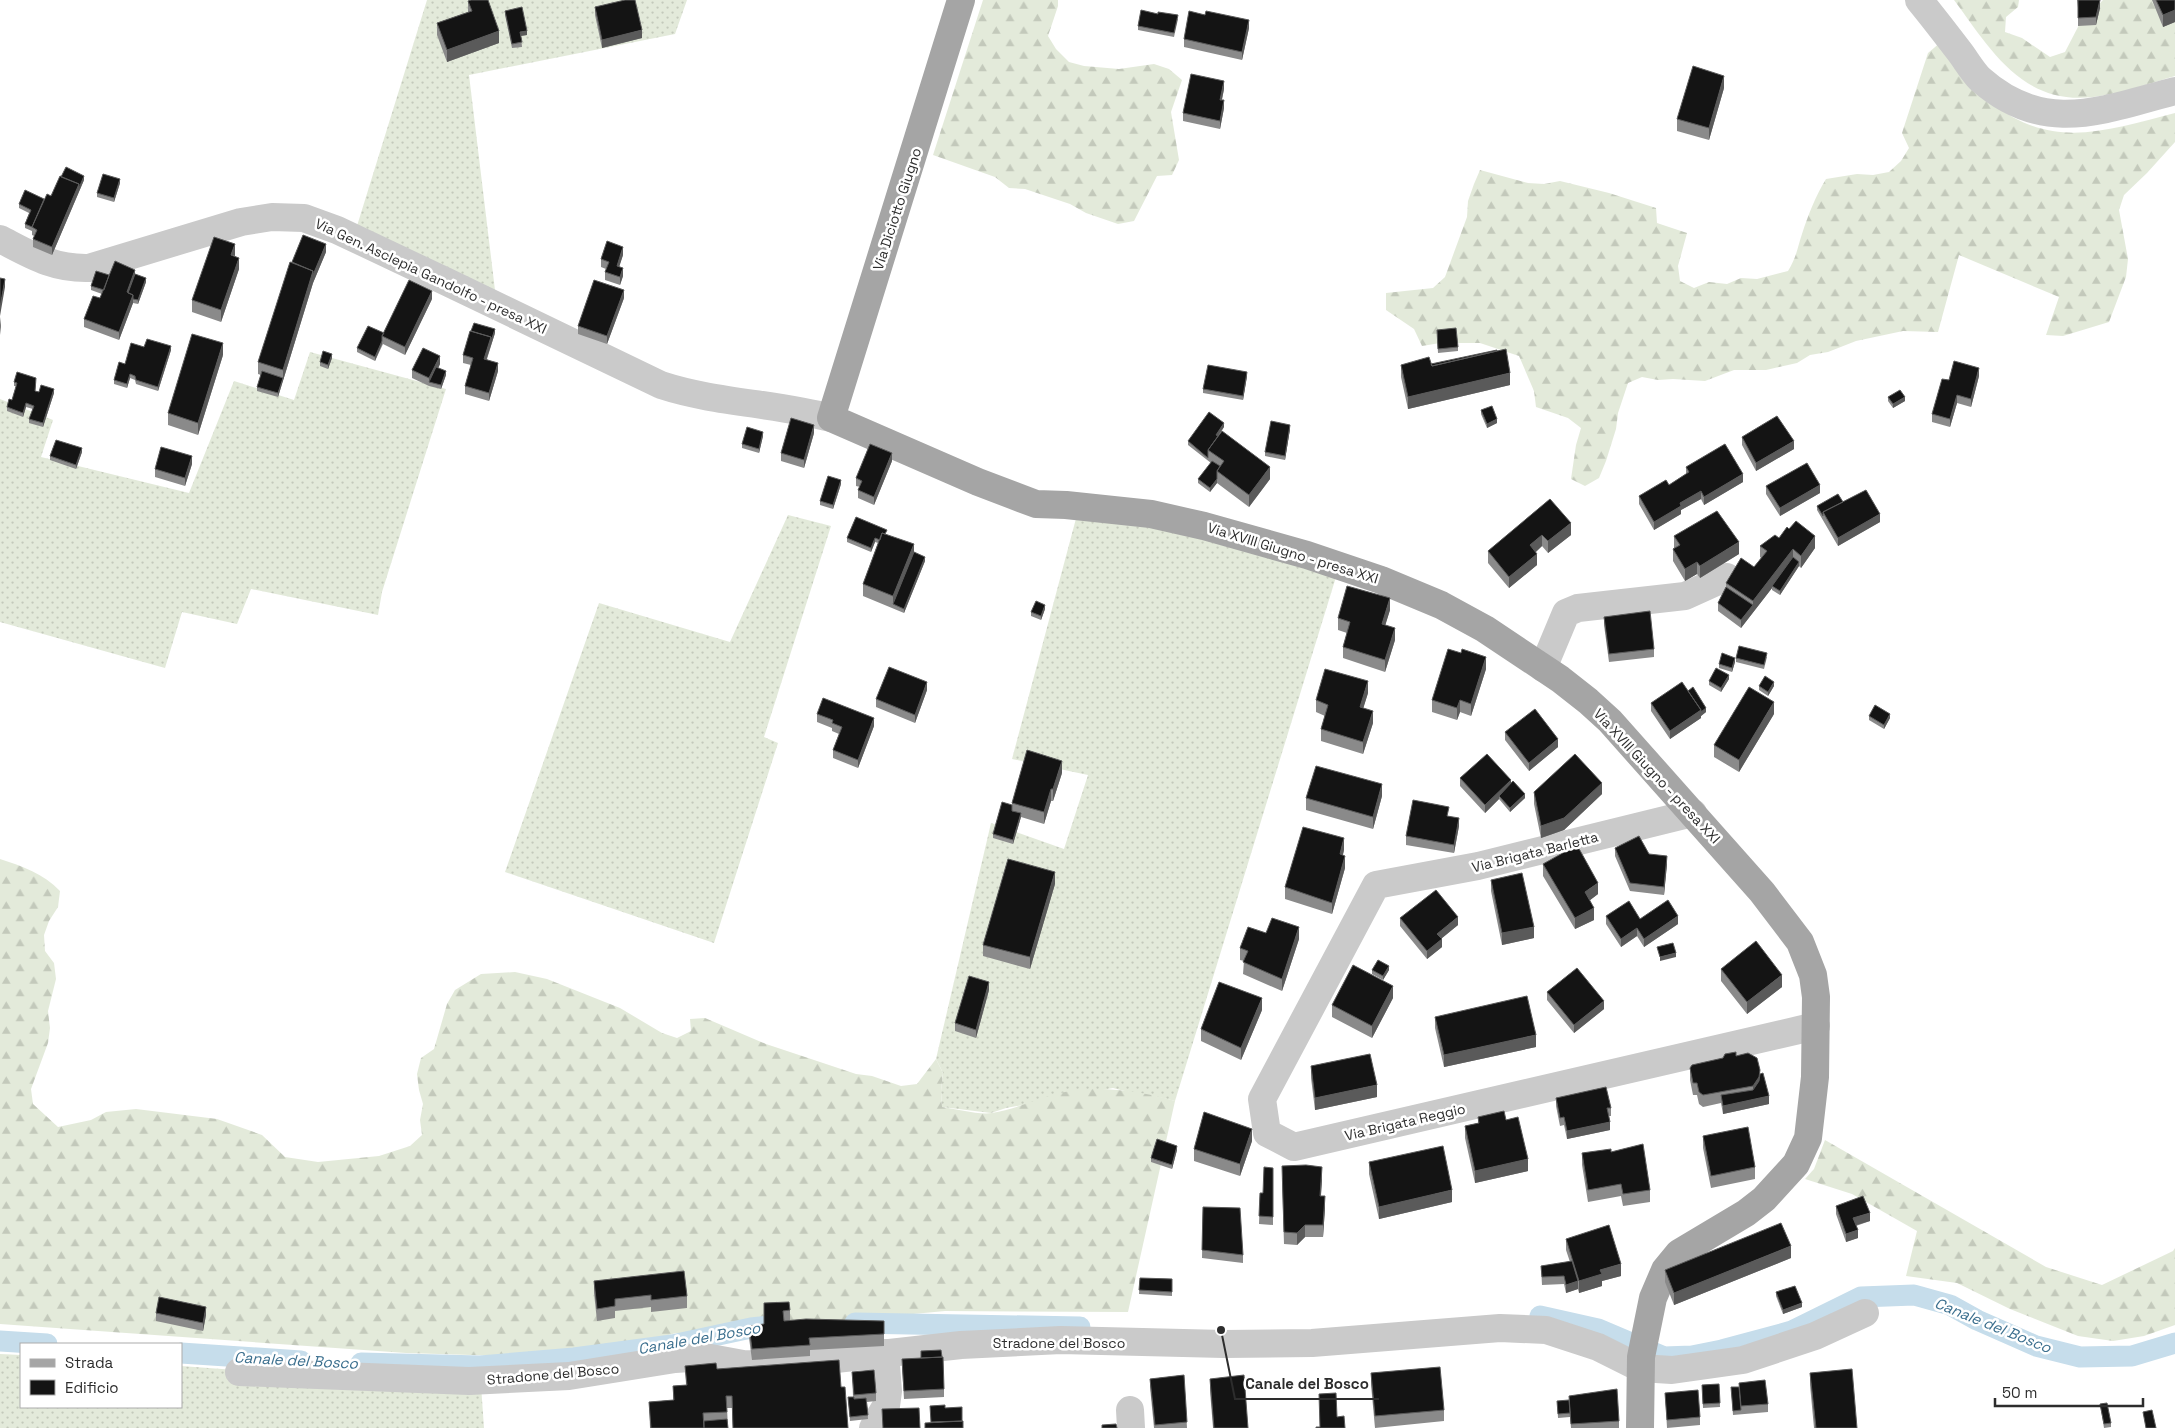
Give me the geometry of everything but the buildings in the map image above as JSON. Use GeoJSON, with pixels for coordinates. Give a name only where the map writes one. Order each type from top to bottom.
{"type":"FeatureCollection","features":[{"type":"Feature","properties":{"kind":"main road","name":"Via Diciotto Giugno"},"geometry":{"type":"LineString","coordinates":[[831,418],[961,0]]}},
{"type":"Feature","properties":{"kind":"main road","name":"Via XVIII Giugno - presa XXI"},"geometry":{"type":"LineString","coordinates":[[831,418],[978,482],[1036,504],[1066,505],[1151,514],[1204,526],[1307,554],[1381,580],[1441,605],[1478,625],[1543,668],[1588,701],[1610,721],[1762,892],[1800,942],[1813,975],[1816,1026],[1812,1108],[1808,1138],[1796,1164],[1764,1199],[1746,1213],[1679,1253],[1665,1270],[1654,1294],[1640,1362],[1640,1428]]}},
{"type":"Feature","properties":{"kind":"street"},"geometry":{"type":"LineString","coordinates":[[1918,0],[1979,78],[2003,96],[2021,106],[2051,114],[2080,114],[2175,91]]}},
{"type":"Feature","properties":{"kind":"street","name":"Via Gen. Asclepia Gandolfo - presa XXI"},"geometry":{"type":"LineString","coordinates":[[0,239],[40,260],[56,266],[71,269],[89,268],[241,222],[272,217],[304,218],[337,230],[661,385],[690,394],[802,410],[831,418]]}},
{"type":"Feature","properties":{"kind":"street"},"geometry":{"type":"LineString","coordinates":[[1543,668],[1566,613],[1578,608],[1685,596],[1727,576]]}},
{"type":"Feature","properties":{"kind":"street","name":"Via Brigata Barletta"},"geometry":{"type":"LineString","coordinates":[[1376,885],[1478,866],[1692,813]]}},
{"type":"Feature","properties":{"kind":"street","name":"Via Brigata Reggio"},"geometry":{"type":"LineString","coordinates":[[1376,885],[1262,1099],[1267,1133],[1294,1147],[1816,1026]]}},
{"type":"Feature","properties":{"kind":"street","name":"Stradone del Bosco"},"geometry":{"type":"LineString","coordinates":[[239,1372],[469,1381],[569,1376],[676,1358],[704,1357],[743,1364],[782,1365],[961,1345],[1061,1340],[1224,1344],[1312,1343],[1500,1328],[1546,1330],[1640,1362],[1688,1369],[1743,1360],[1815,1336],[1865,1313]]}},
{"type":"Feature","properties":{"kind":"street"},"geometry":{"type":"LineString","coordinates":[[873,1428],[886,1406],[888,1391],[885,1353]]}},
{"type":"Feature","properties":{"kind":"green space"},"geometry":{"type":"Polygon","coordinates":[[[427,0],[687,0],[675,34],[469,75],[498,315],[352,242],[427,0]]]}},
{"type":"Feature","properties":{"kind":"green space"},"geometry":{"type":"Polygon","coordinates":[[[983,0],[1058,0],[1058,6],[1048,36],[1056,49],[1069,62],[1084,66],[1119,69],[1154,64],[1169,69],[1182,80],[1171,112],[1179,160],[1172,175],[1157,176],[1134,221],[1118,224],[1086,213],[1070,204],[1025,189],[1009,188],[995,177],[933,155],[983,0]]]}},
{"type":"Feature","properties":{"kind":"green space"},"geometry":{"type":"Polygon","coordinates":[[[1954,0],[2019,0],[2018,7],[2006,17],[2005,32],[2022,38],[2050,57],[2065,52],[2079,25],[2103,0],[2166,0],[2175,3],[2175,76],[2103,96],[2068,97],[2047,92],[2028,83],[2011,70],[1981,37],[1954,0]]]}},
{"type":"Feature","properties":{"kind":"green space"},"geometry":{"type":"Polygon","coordinates":[[[1941,42],[1983,95],[2012,117],[2035,127],[2057,132],[2103,130],[2175,113],[2175,142],[2124,195],[2119,210],[2128,259],[2126,277],[2109,322],[2063,336],[2046,335],[2059,297],[1959,255],[1938,332],[1903,331],[1856,341],[1828,352],[1810,355],[1797,363],[1766,370],[1734,370],[1705,381],[1658,380],[1642,377],[1628,383],[1618,413],[1616,429],[1599,478],[1585,486],[1571,479],[1576,445],[1581,428],[1568,418],[1536,407],[1534,391],[1519,356],[1480,343],[1440,343],[1422,346],[1414,329],[1386,310],[1386,293],[1433,288],[1445,277],[1467,217],[1468,201],[1480,170],[1528,183],[1544,184],[1560,181],[1609,193],[1656,208],[1657,223],[1687,233],[1678,266],[1680,281],[1694,288],[1709,282],[1727,284],[1741,278],[1757,279],[1788,271],[1795,257],[1812,205],[1826,179],[1857,174],[1873,175],[1889,172],[1901,161],[1909,148],[1902,133],[1928,53],[1941,42]]]}},
{"type":"Feature","properties":{"kind":"green space"},"geometry":{"type":"Polygon","coordinates":[[[310,352],[446,389],[382,592],[378,615],[251,589],[237,624],[182,612],[165,668],[0,622],[0,399],[53,420],[41,457],[189,493],[234,381],[294,400],[310,352]]]}},
{"type":"Feature","properties":{"kind":"green space"},"geometry":{"type":"Polygon","coordinates":[[[1078,511],[1168,524],[1336,577],[1175,1101],[1113,1088],[1006,1108],[991,1113],[942,1107],[943,1073],[936,1059],[991,823],[1064,849],[1088,775],[1012,759],[1078,511]]]}},
{"type":"Feature","properties":{"kind":"green space"},"geometry":{"type":"Polygon","coordinates":[[[788,515],[831,526],[764,737],[778,743],[714,943],[505,872],[599,603],[730,642],[788,515]]]}},
{"type":"Feature","properties":{"kind":"green space"},"geometry":{"type":"Polygon","coordinates":[[[0,859],[40,875],[60,891],[58,907],[49,921],[44,935],[45,951],[54,963],[56,979],[48,1011],[50,1028],[48,1043],[31,1089],[33,1104],[58,1127],[91,1120],[106,1112],[136,1109],[217,1119],[262,1135],[285,1157],[318,1162],[379,1156],[410,1146],[422,1135],[420,1120],[423,1104],[417,1074],[421,1058],[434,1049],[447,1004],[455,990],[481,974],[515,972],[547,979],[620,1008],[662,1033],[677,1038],[691,1031],[690,1019],[705,1018],[766,1044],[856,1074],[872,1076],[901,1086],[917,1084],[936,1059],[943,1073],[942,1107],[974,1113],[992,1113],[1056,1094],[1092,1089],[1149,1094],[1175,1101],[1128,1312],[945,1311],[892,1316],[811,1335],[764,1339],[705,1333],[676,1333],[632,1345],[587,1351],[504,1356],[406,1353],[0,1324],[0,859]]]}},
{"type":"Feature","properties":{"kind":"green space"},"geometry":{"type":"Polygon","coordinates":[[[1825,1140],[2046,1267],[2102,1285],[2173,1251],[2175,1248],[2175,1325],[2144,1336],[2113,1341],[2078,1336],[2010,1309],[1957,1283],[1906,1276],[1917,1231],[1852,1194],[1805,1179],[1814,1169],[1825,1140]]]}},
{"type":"Feature","properties":{"kind":"green space"},"geometry":{"type":"Polygon","coordinates":[[[0,1354],[20,1355],[20,1408],[182,1408],[182,1366],[404,1382],[481,1385],[484,1428],[0,1428],[0,1354]]]}},
{"type":"Feature","properties":{"kind":"waterway","name":"Canale del Bosco"},"geometry":{"type":"LineString","coordinates":[[1540,1316],[1598,1329],[1664,1357],[1692,1356],[1792,1331],[1861,1297],[1914,1295],[1950,1305],[1977,1320],[2036,1346],[2080,1357],[2132,1356],[2175,1343]]}},
{"type":"Feature","properties":{"kind":"waterway","name":"Canale del Bosco"},"geometry":{"type":"LineString","coordinates":[[855,1323],[1080,1327]]}},
{"type":"Feature","properties":{"kind":"waterway","name":"Canale del Bosco"},"geometry":{"type":"LineString","coordinates":[[361,1363],[480,1366],[574,1358],[672,1345],[751,1328],[777,1325]]}},
{"type":"Feature","properties":{"kind":"waterway","name":"Canale del Bosco"},"geometry":{"type":"LineString","coordinates":[[0,1341],[31,1343]]}},
{"type":"Feature","properties":{"kind":"waterway","name":"Canale del Bosco"},"geometry":{"type":"LineString","coordinates":[[182,1353],[301,1361]]}},
{"type":"Feature","properties":{"kind":"place","name":"Canale del Bosco"},"geometry":{"type":"Point","coordinates":[1221,1330]}}]}
